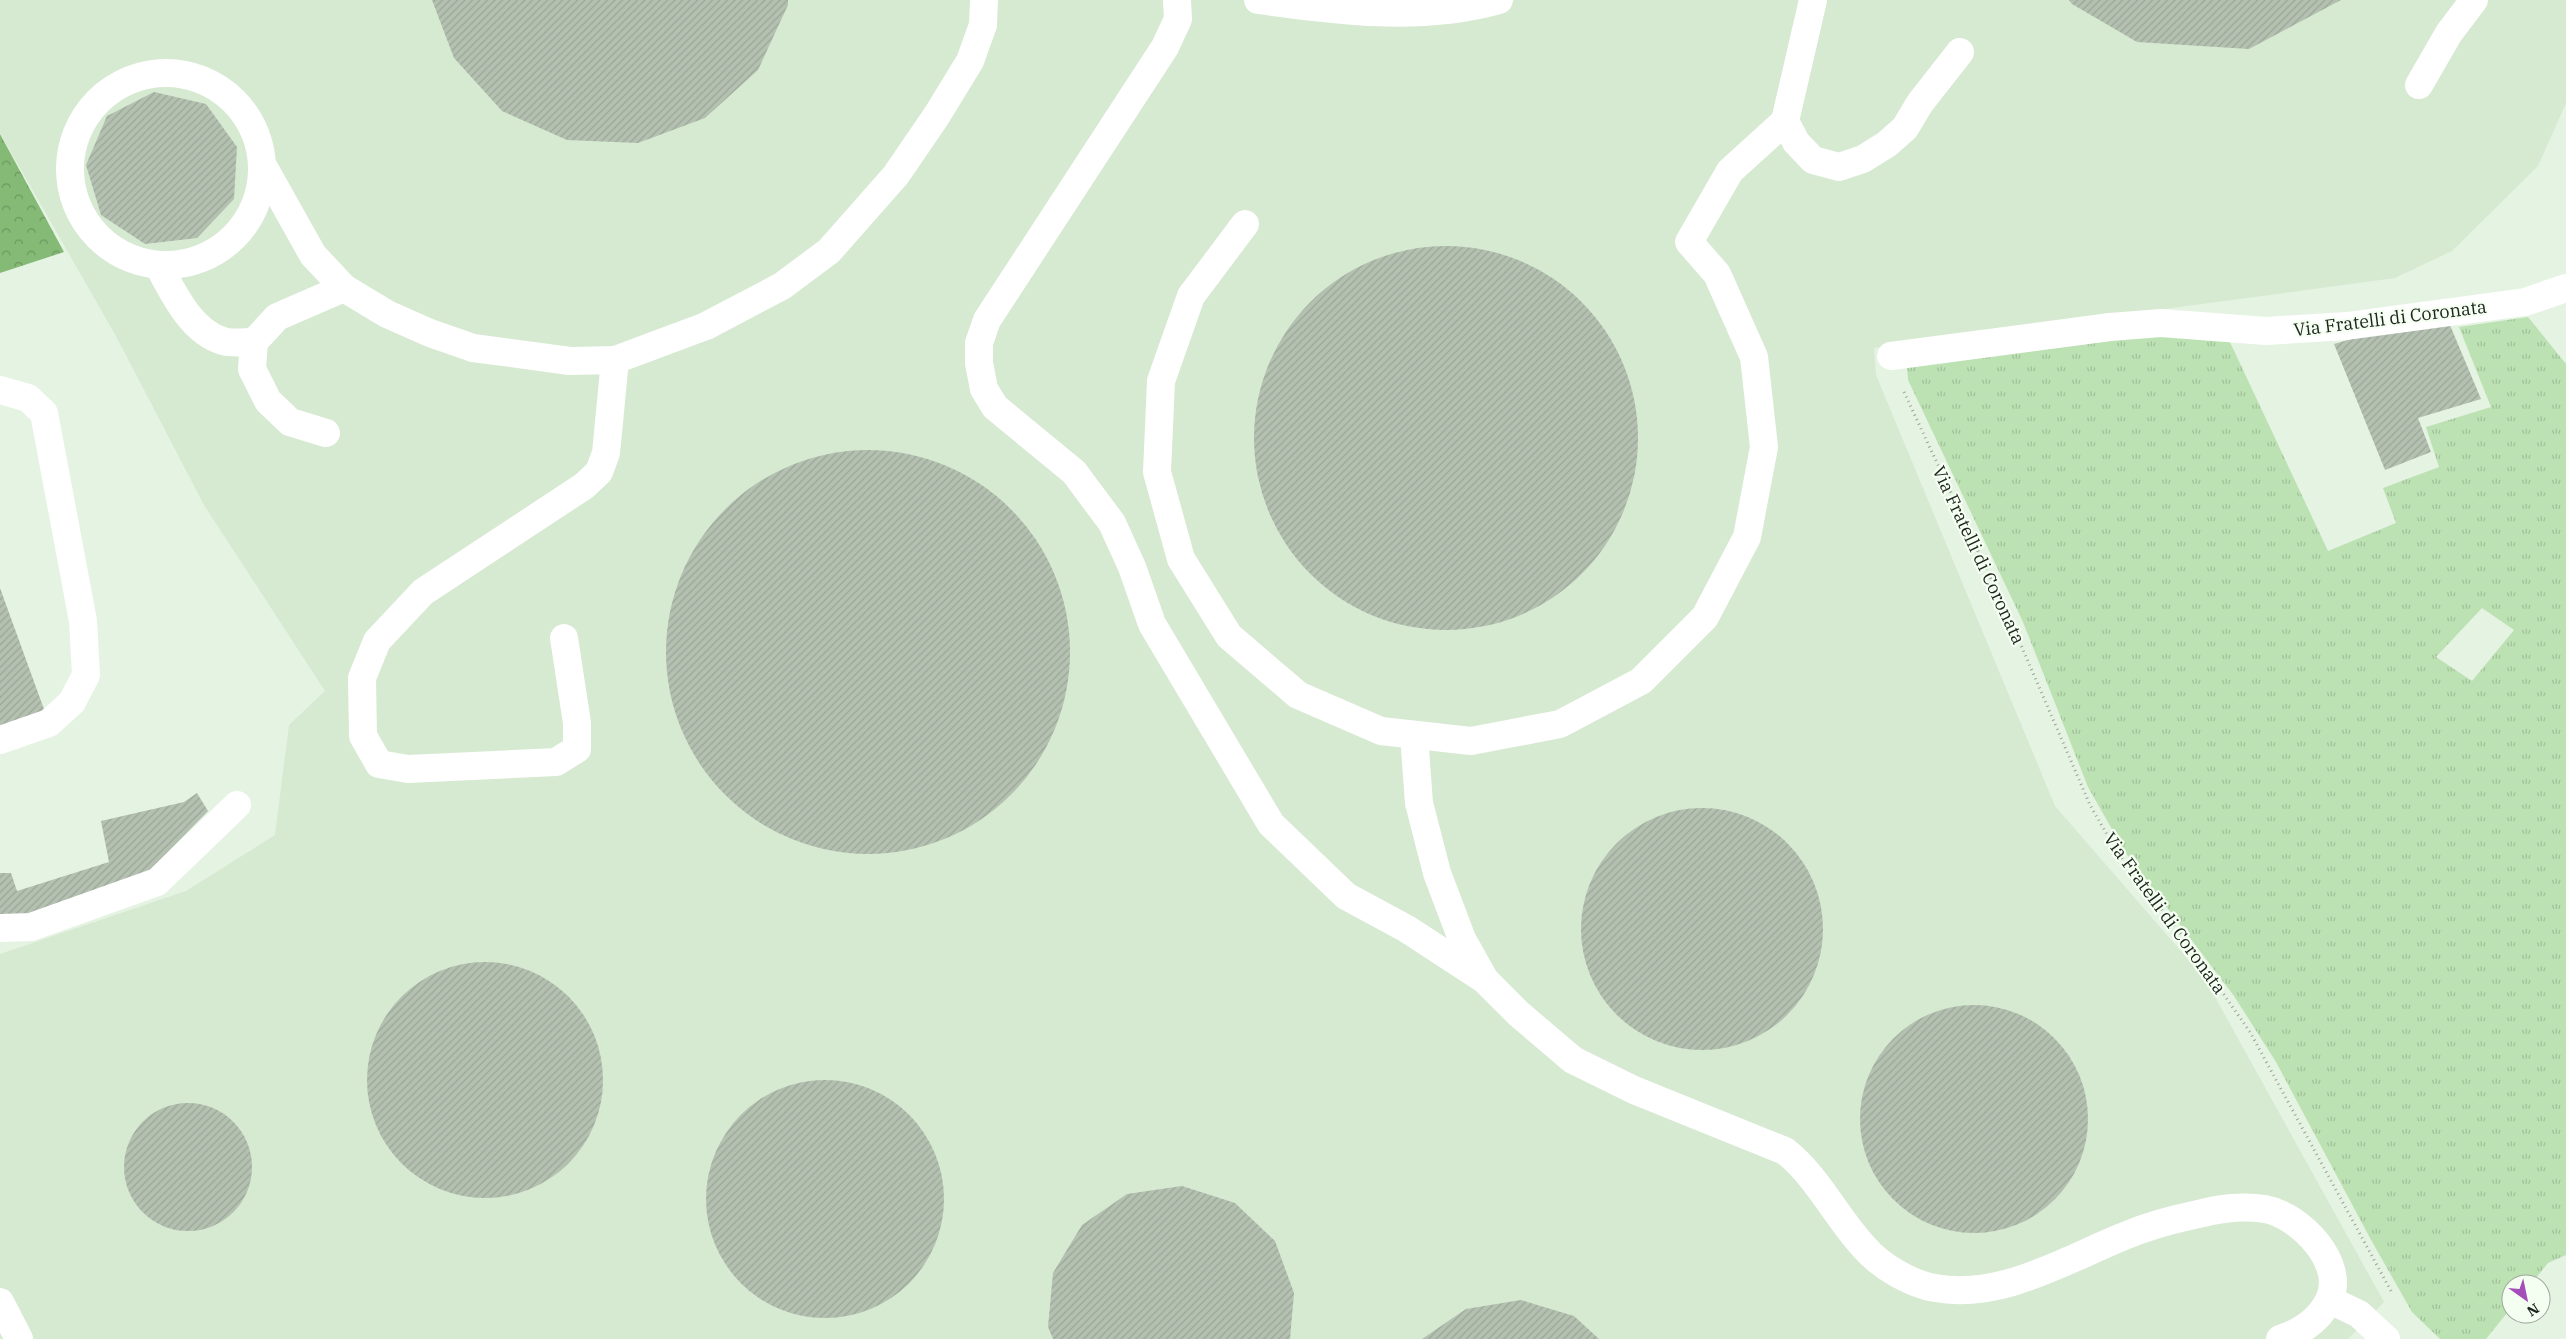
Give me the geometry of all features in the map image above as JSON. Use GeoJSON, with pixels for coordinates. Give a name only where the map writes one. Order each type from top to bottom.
{"type":"FeatureCollection","features":[{"type":"Feature","properties":{"kind":"street"},"geometry":{"type":"LineString","coordinates":[[262,164],[258,196],[244,226],[220,248],[190,262],[158,265],[127,257],[100,239],[80,213],[70,183],[71,150],[83,120],[102,96],[129,80],[159,72],[189,76],[218,87],[241,108],[256,135],[262,164],[313,255],[344,288],[387,314],[430,333],[474,348],[570,362],[614,360],[706,326],[782,286],[829,251],[896,175],[937,115],[970,61],[983,25],[984,0]]}},
{"type":"Feature","properties":{"kind":"street"},"geometry":{"type":"LineString","coordinates":[[1177,0],[1178,19],[1165,47],[987,320],[979,343],[979,363],[984,389],[995,407],[1074,472],[1112,523],[1132,567],[1152,624],[1271,824],[1346,896],[1407,929],[1485,980],[1519,1014],[1573,1060],[1634,1090],[1786,1151],[1803,1165],[1816,1181],[1864,1248],[1912,1281],[1934,1288],[1985,1289],[2012,1282],[2124,1235],[2168,1221],[2227,1207],[2264,1209],[2295,1220],[2316,1240],[2329,1266],[2332,1283],[2330,1300],[2318,1317],[2301,1332],[2280,1339]]}},
{"type":"Feature","properties":{"kind":"street"},"geometry":{"type":"LineString","coordinates":[[1258,0],[1329,8],[1402,12],[1465,8],[1499,0]]}},
{"type":"Feature","properties":{"kind":"street"},"geometry":{"type":"LineString","coordinates":[[1245,224],[1191,296],[1161,382],[1157,472],[1181,559],[1229,636],[1298,695],[1381,731],[1471,741],[1560,724],[1641,681],[1705,617],[1747,536],[1764,447],[1754,357],[1717,274],[1689,242],[1730,171],[1785,121],[1813,0]]}},
{"type":"Feature","properties":{"kind":"street"},"geometry":{"type":"LineString","coordinates":[[2418,85],[2449,33],[2474,0]]}},
{"type":"Feature","properties":{"kind":"street"},"geometry":{"type":"LineString","coordinates":[[1785,121],[1796,142],[1813,160],[1839,167],[1863,159],[1887,144],[1904,128],[1920,103],[1960,52]]}},
{"type":"Feature","properties":{"kind":"street"},"geometry":{"type":"LineString","coordinates":[[158,265],[179,303],[201,329],[223,341],[254,342]]}},
{"type":"Feature","properties":{"kind":"street"},"geometry":{"type":"LineString","coordinates":[[326,433],[290,422],[268,401],[252,369],[254,342],[277,317],[344,288]]}},
{"type":"Feature","properties":{"kind":"street","name":"Via Fratelli di Coronata"},"geometry":{"type":"LineString","coordinates":[[1891,356],[2110,327],[2161,323],[2266,331],[2347,326],[2525,302],[2566,288]]}},
{"type":"Feature","properties":{"kind":"street"},"geometry":{"type":"LineString","coordinates":[[564,638],[577,723],[577,749],[556,762],[408,769],[379,764],[363,736],[362,678],[377,641],[424,592],[584,486],[599,472],[606,454],[614,360]]}},
{"type":"Feature","properties":{"kind":"street"},"geometry":{"type":"LineString","coordinates":[[0,390],[28,398],[44,413],[82,622],[86,675],[72,702],[50,723],[0,740]]}},
{"type":"Feature","properties":{"kind":"street"},"geometry":{"type":"LineString","coordinates":[[1414,735],[1419,803],[1437,873],[1462,939],[1485,980]]}},
{"type":"Feature","properties":{"kind":"street"},"geometry":{"type":"LineString","coordinates":[[0,928],[31,927],[157,882],[237,805]]}},
{"type":"Feature","properties":{"kind":"street"},"geometry":{"type":"LineString","coordinates":[[2330,1300],[2359,1314],[2386,1339]]}},
{"type":"Feature","properties":{"kind":"street"},"geometry":{"type":"LineString","coordinates":[[0,1302],[19,1339]]}},
{"type":"Feature","properties":{"kind":"path","name":"Via Fratelli di Coronata"},"geometry":{"type":"LineString","coordinates":[[1891,356],[1908,403],[2011,622],[2090,805],[2117,852],[2188,943],[2250,1032],[2392,1293]]}},
{"type":"Feature","properties":{"kind":"shaded area"},"geometry":{"type":"Polygon","coordinates":[[[0,0],[2566,0],[2566,103],[2538,166],[2452,251],[2395,278],[1874,348],[1876,375],[2055,806],[2205,979],[2384,1302],[2348,1339],[0,1339],[0,954],[186,891],[275,835],[289,725],[325,691],[204,505],[117,338],[0,133],[0,0]]]}},
{"type":"Feature","properties":{"kind":"green space"},"geometry":{"type":"Polygon","coordinates":[[[0,134],[64,252],[0,273],[0,134]]]}},
{"type":"Feature","properties":{"kind":"green space"},"geometry":{"type":"Polygon","coordinates":[[[2528,317],[2566,364],[2566,1255],[2548,1263],[2539,1274],[2501,1274],[2501,1320],[2486,1339],[2440,1339],[2412,1312],[2370,1238],[2276,1062],[2234,996],[2125,852],[2088,787],[2023,622],[1908,380],[1907,366],[2156,334],[2229,340],[2328,551],[2396,523],[2383,488],[2439,467],[2426,427],[2491,407],[2459,327],[2528,317]],[[2482,608],[2436,657],[2472,681],[2514,630],[2482,608]]]}},
{"type":"Feature","properties":{"kind":"building"},"geometry":{"type":"Polygon","coordinates":[[[432,0],[788,0],[788,5],[758,70],[705,118],[638,143],[567,140],[502,111],[454,58],[432,0]]]}},
{"type":"Feature","properties":{"kind":"building"},"geometry":{"type":"Polygon","coordinates":[[[2069,0],[2341,0],[2249,49],[2137,42],[2072,4],[2069,0]]]}},
{"type":"Feature","properties":{"kind":"building"},"geometry":{"type":"Polygon","coordinates":[[[154,92],[206,104],[237,147],[234,199],[197,238],[145,244],[101,215],[86,165],[107,116],[154,92]]]}},
{"type":"Feature","properties":{"kind":"building"},"geometry":{"type":"Polygon","coordinates":[[[1446,246],[1484,249],[1520,260],[1553,278],[1582,302],[1606,331],[1624,364],[1635,400],[1638,438],[1635,476],[1624,512],[1606,545],[1582,574],[1553,598],[1520,616],[1484,627],[1446,630],[1408,627],[1372,616],[1339,598],[1310,574],[1286,545],[1268,512],[1257,476],[1254,438],[1257,400],[1268,364],[1286,331],[1310,302],[1339,278],[1372,260],[1408,249],[1446,246]]]}},
{"type":"Feature","properties":{"kind":"building"},"geometry":{"type":"Polygon","coordinates":[[[2447,318],[2481,399],[2418,418],[2431,452],[2385,470],[2334,344],[2409,322],[2447,318]]]}},
{"type":"Feature","properties":{"kind":"building"},"geometry":{"type":"Polygon","coordinates":[[[868,450],[907,454],[927,458],[945,465],[980,484],[1011,509],[1036,540],[1055,575],[1062,593],[1066,613],[1070,652],[1066,691],[1062,711],[1055,729],[1036,764],[1011,795],[980,820],[945,839],[927,846],[907,850],[868,854],[829,850],[809,846],[791,839],[756,820],[725,795],[700,764],[681,729],[674,711],[670,691],[666,652],[670,613],[674,593],[681,575],[700,540],[725,509],[756,484],[791,465],[809,458],[829,454],[868,450]]]}},
{"type":"Feature","properties":{"kind":"building"},"geometry":{"type":"Polygon","coordinates":[[[0,588],[45,712],[0,728],[0,588]]]}},
{"type":"Feature","properties":{"kind":"building"},"geometry":{"type":"Polygon","coordinates":[[[197,793],[208,811],[148,872],[28,914],[0,916],[0,873],[11,873],[17,891],[109,862],[101,821],[184,802],[197,793]]]}},
{"type":"Feature","properties":{"kind":"building"},"geometry":{"type":"Polygon","coordinates":[[[1702,808],[1737,813],[1748,817],[1779,836],[1795,852],[1808,872],[1818,894],[1823,929],[1818,964],[1814,975],[1795,1006],[1779,1022],[1759,1035],[1737,1045],[1702,1050],[1667,1045],[1656,1041],[1625,1022],[1609,1006],[1596,986],[1586,964],[1581,929],[1586,894],[1590,883],[1609,852],[1625,836],[1645,823],[1667,813],[1702,808]]]}},
{"type":"Feature","properties":{"kind":"building"},"geometry":{"type":"Polygon","coordinates":[[[473,962],[497,962],[541,975],[569,996],[590,1024],[601,1057],[603,1080],[601,1103],[590,1136],[569,1164],[541,1185],[519,1193],[497,1198],[473,1198],[429,1185],[410,1172],[393,1155],[380,1136],[372,1114],[367,1092],[367,1068],[380,1024],[393,1005],[410,988],[429,975],[451,967],[473,962]]]}},
{"type":"Feature","properties":{"kind":"building"},"geometry":{"type":"Polygon","coordinates":[[[1974,1005],[2007,1010],[2028,1019],[2046,1031],[2062,1047],[2074,1065],[2083,1086],[2088,1119],[2083,1152],[2074,1173],[2062,1191],[2046,1207],[2028,1219],[2007,1228],[1974,1233],[1941,1228],[1920,1219],[1902,1207],[1886,1191],[1874,1173],[1865,1152],[1860,1119],[1865,1086],[1874,1065],[1886,1047],[1902,1031],[1920,1019],[1941,1010],[1974,1005]]]}},
{"type":"Feature","properties":{"kind":"building"},"geometry":{"type":"Polygon","coordinates":[[[813,1080],[837,1080],[860,1085],[881,1094],[901,1107],[917,1123],[930,1143],[939,1164],[944,1187],[942,1222],[935,1245],[917,1275],[901,1291],[881,1304],[860,1313],[837,1318],[813,1318],[790,1313],[769,1304],[749,1291],[733,1275],[720,1255],[711,1234],[706,1211],[706,1187],[711,1164],[720,1143],[733,1123],[749,1107],[769,1094],[790,1085],[813,1080]]]}},
{"type":"Feature","properties":{"kind":"building"},"geometry":{"type":"Polygon","coordinates":[[[188,1103],[212,1108],[233,1122],[247,1143],[252,1167],[247,1191],[233,1212],[212,1226],[188,1231],[164,1226],[143,1212],[129,1191],[124,1167],[129,1143],[143,1122],[164,1108],[188,1103]]]}},
{"type":"Feature","properties":{"kind":"building"},"geometry":{"type":"Polygon","coordinates":[[[1182,1186],[1235,1203],[1275,1241],[1294,1293],[1290,1339],[1053,1339],[1048,1327],[1053,1273],[1082,1225],[1127,1194],[1182,1186]]]}},
{"type":"Feature","properties":{"kind":"building"},"geometry":{"type":"Polygon","coordinates":[[[1521,1300],[1574,1316],[1599,1339],[1422,1339],[1466,1309],[1521,1300]]]}}]}
